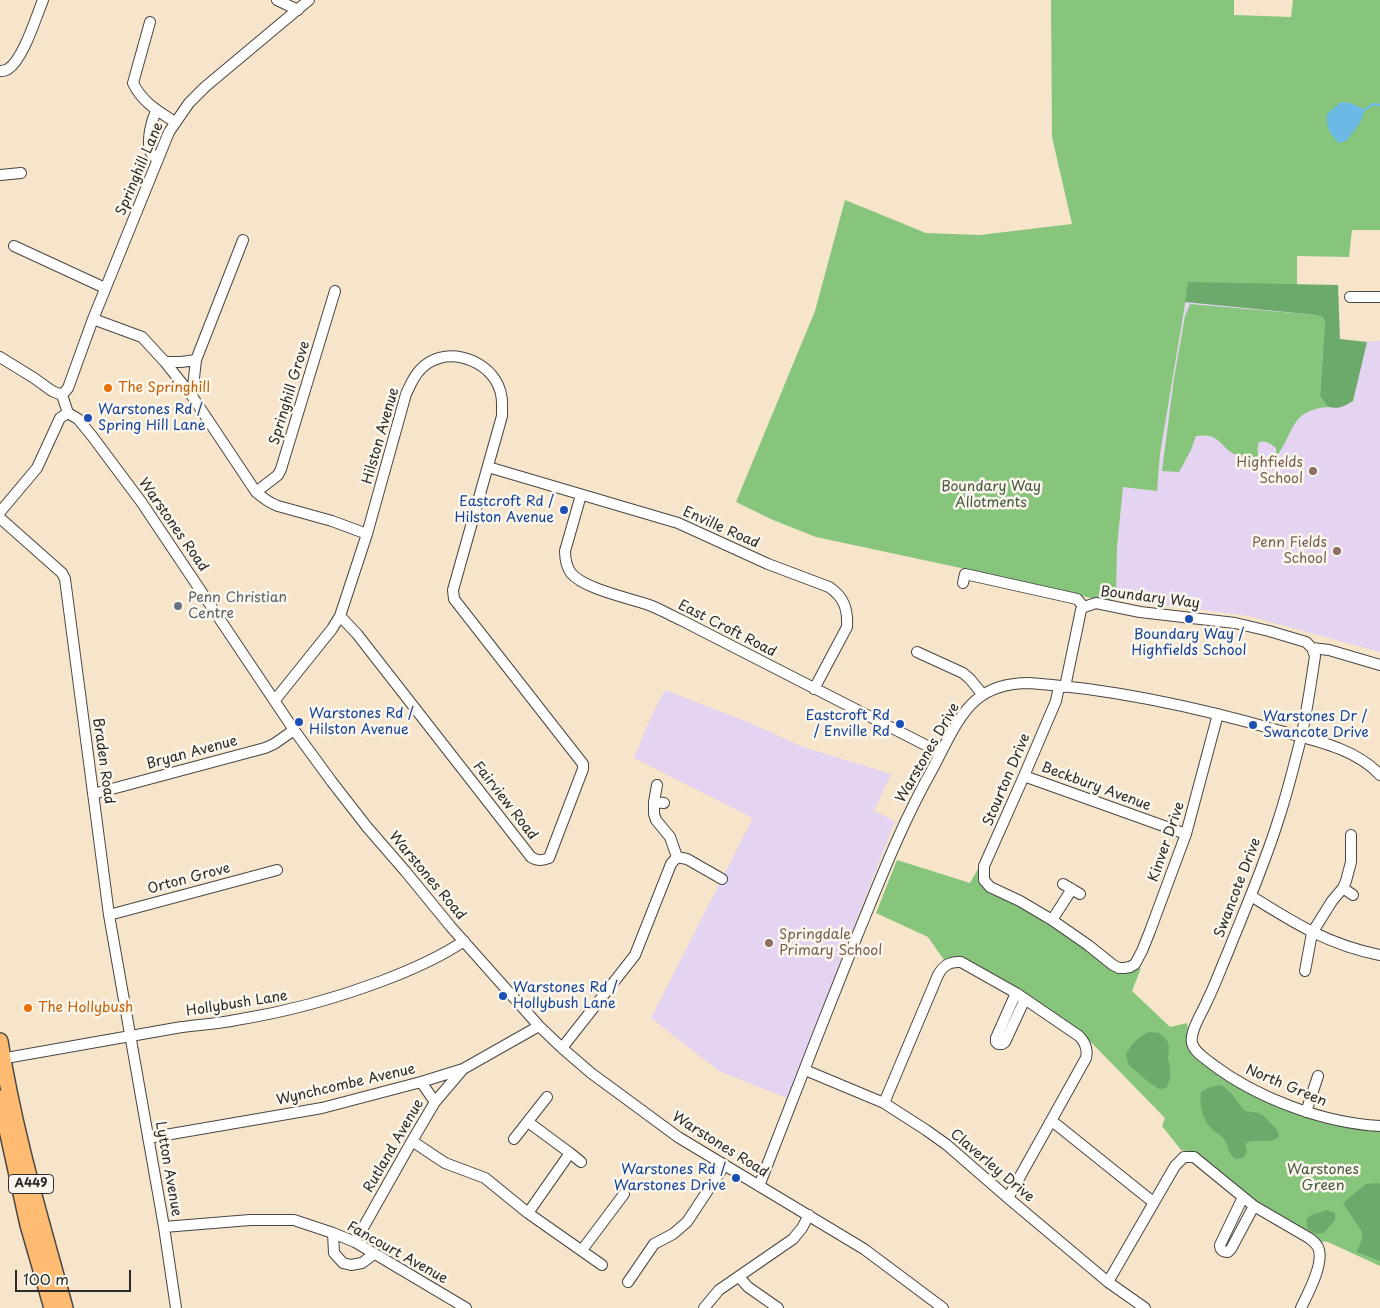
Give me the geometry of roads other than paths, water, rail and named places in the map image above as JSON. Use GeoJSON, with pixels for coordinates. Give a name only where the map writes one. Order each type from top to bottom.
{"type":"FeatureCollection","features":[{"type":"Feature","properties":{"kind":"highway","name":"A449"},"geometry":{"type":"LineString","coordinates":[[0,1041],[1,1059],[32,1189],[65,1308]]}},
{"type":"Feature","properties":{"kind":"highway","name":"A449"},"geometry":{"type":"LineString","coordinates":[[0,1098],[28,1224],[52,1308]]}},
{"type":"Feature","properties":{"kind":"street"},"geometry":{"type":"LineString","coordinates":[[0,71],[7,70],[18,58],[43,0]]}},
{"type":"Feature","properties":{"kind":"street"},"geometry":{"type":"LineString","coordinates":[[277,0],[298,10]]}},
{"type":"Feature","properties":{"kind":"street","name":"Springhill Lane"},"geometry":{"type":"LineString","coordinates":[[62,395],[68,388],[105,288],[157,160],[175,122],[205,87],[309,0]]}},
{"type":"Feature","properties":{"kind":"street"},"geometry":{"type":"LineString","coordinates":[[150,22],[132,82],[139,95],[156,111],[175,122]]}},
{"type":"Feature","properties":{"kind":"street"},"geometry":{"type":"LineString","coordinates":[[156,111],[152,119],[150,152],[157,160]]}},
{"type":"Feature","properties":{"kind":"street"},"geometry":{"type":"LineString","coordinates":[[0,175],[17,177]]}},
{"type":"Feature","properties":{"kind":"street"},"geometry":{"type":"LineString","coordinates":[[192,396],[196,360],[243,240]]}},
{"type":"Feature","properties":{"kind":"street"},"geometry":{"type":"LineString","coordinates":[[14,246],[105,288]]}},
{"type":"Feature","properties":{"kind":"street","name":"Springhill Grove"},"geometry":{"type":"LineString","coordinates":[[256,492],[278,475],[281,469],[335,291]]}},
{"type":"Feature","properties":{"kind":"street"},"geometry":{"type":"LineString","coordinates":[[1350,296],[1380,297]]}},
{"type":"Feature","properties":{"kind":"street"},"geometry":{"type":"LineString","coordinates":[[93,319],[142,337],[192,396],[256,492],[278,506],[332,521],[367,534]]}},
{"type":"Feature","properties":{"kind":"street","name":"Hilston Avenue"},"geometry":{"type":"LineString","coordinates":[[275,700],[332,629],[340,616],[367,534],[406,394],[412,382],[420,369],[441,357],[451,356],[472,360],[487,371],[498,385],[503,404],[502,416],[453,590]]}},
{"type":"Feature","properties":{"kind":"street"},"geometry":{"type":"LineString","coordinates":[[0,357],[52,391],[62,395]]}},
{"type":"Feature","properties":{"kind":"street"},"geometry":{"type":"LineString","coordinates":[[165,362],[196,360]]}},
{"type":"Feature","properties":{"kind":"street","name":"Warstones Road"},"geometry":{"type":"LineString","coordinates":[[62,395],[68,413],[78,420],[92,436],[142,502],[294,730],[332,782],[367,827],[539,1026],[591,1073],[670,1131],[724,1166],[864,1249],[943,1308]]}},
{"type":"Feature","properties":{"kind":"street"},"geometry":{"type":"LineString","coordinates":[[0,512],[36,468],[60,418],[68,413]]}},
{"type":"Feature","properties":{"kind":"street","name":"Enville Road"},"geometry":{"type":"LineString","coordinates":[[488,467],[678,523],[768,564],[836,591],[846,606],[848,616],[847,627],[814,689]]}},
{"type":"Feature","properties":{"kind":"street","name":"East Croft Road"},"geometry":{"type":"LineString","coordinates":[[581,495],[564,559],[571,572],[577,578],[594,587],[651,606],[941,753]]}},
{"type":"Feature","properties":{"kind":"street","name":"Braden Road"},"geometry":{"type":"LineString","coordinates":[[0,518],[62,572],[65,579],[108,914],[130,1036]]}},
{"type":"Feature","properties":{"kind":"street","name":"Boundary Way"},"geometry":{"type":"LineString","coordinates":[[962,583],[965,574],[1077,599],[1084,607],[1096,603],[1140,612],[1235,622],[1306,642],[1312,648],[1329,650],[1380,665]]}},
{"type":"Feature","properties":{"kind":"street","name":"Fairview Road"},"geometry":{"type":"LineString","coordinates":[[340,616],[357,634],[531,857],[536,860],[549,858],[583,769],[583,764],[454,599],[453,590]]}},
{"type":"Feature","properties":{"kind":"street","name":"Stourton Drive"},"geometry":{"type":"LineString","coordinates":[[1052,920],[1020,901],[987,885],[984,880],[984,866],[1062,686],[1081,610],[1084,607]]}},
{"type":"Feature","properties":{"kind":"street","name":"Swancote Drive"},"geometry":{"type":"LineString","coordinates":[[1192,1045],[1193,1030],[1251,896],[1278,822],[1301,737],[1315,656],[1312,648]]}},
{"type":"Feature","properties":{"kind":"street"},"geometry":{"type":"LineString","coordinates":[[917,652],[963,673],[983,695]]}},
{"type":"Feature","properties":{"kind":"street","name":"Warstones Drive"},"geometry":{"type":"LineString","coordinates":[[759,1186],[837,986],[889,859],[917,797],[962,715],[983,695],[995,689],[1017,683],[1062,686],[1142,698],[1218,714],[1341,750],[1367,763],[1380,776]]}},
{"type":"Feature","properties":{"kind":"street","name":"Kinver Drive"},"geometry":{"type":"LineString","coordinates":[[1052,920],[1113,965],[1124,968],[1135,964],[1142,952],[1186,834],[1218,714]]}},
{"type":"Feature","properties":{"kind":"street","name":"Bryan Avenue"},"geometry":{"type":"LineString","coordinates":[[93,794],[265,748],[282,740],[294,730]]}},
{"type":"Feature","properties":{"kind":"street","name":"Beckbury Avenue"},"geometry":{"type":"LineString","coordinates":[[1024,776],[1186,834]]}},
{"type":"Feature","properties":{"kind":"street"},"geometry":{"type":"LineString","coordinates":[[657,785],[659,803],[654,814],[656,820],[670,837],[677,856]]}},
{"type":"Feature","properties":{"kind":"street"},"geometry":{"type":"LineString","coordinates":[[1305,971],[1312,933],[1332,900],[1343,888],[1350,862],[1351,835]]}},
{"type":"Feature","properties":{"kind":"street"},"geometry":{"type":"LineString","coordinates":[[677,856],[722,878]]}},
{"type":"Feature","properties":{"kind":"street"},"geometry":{"type":"LineString","coordinates":[[562,1048],[635,955],[671,864],[677,856]]}},
{"type":"Feature","properties":{"kind":"street","name":"Orton Grove"},"geometry":{"type":"LineString","coordinates":[[108,914],[277,870]]}},
{"type":"Feature","properties":{"kind":"street"},"geometry":{"type":"LineString","coordinates":[[1343,888],[1353,895]]}},
{"type":"Feature","properties":{"kind":"street"},"geometry":{"type":"LineString","coordinates":[[1052,920],[1072,889]]}},
{"type":"Feature","properties":{"kind":"street"},"geometry":{"type":"LineString","coordinates":[[1251,896],[1312,933],[1346,947],[1380,956]]}},
{"type":"Feature","properties":{"kind":"street","name":"Hollybush Lane"},"geometry":{"type":"LineString","coordinates":[[1,1059],[185,1027],[234,1021],[305,1006],[351,992],[396,975],[438,957],[464,941]]}},
{"type":"Feature","properties":{"kind":"street"},"geometry":{"type":"LineString","coordinates":[[884,1103],[938,975],[942,968],[955,961],[961,962],[1016,993],[1079,1036],[1087,1049],[1086,1058],[1008,1198]]}},
{"type":"Feature","properties":{"kind":"street"},"geometry":{"type":"LineString","coordinates":[[1016,993],[996,1038],[998,1044],[1005,1042],[1025,999]]}},
{"type":"Feature","properties":{"kind":"street","name":"Wynchcombe Avenue"},"geometry":{"type":"LineString","coordinates":[[148,1138],[322,1108],[422,1082],[463,1069],[539,1026]]}},
{"type":"Feature","properties":{"kind":"street","name":"Lytton Avenue"},"geometry":{"type":"LineString","coordinates":[[130,1036],[164,1227],[176,1308]]}},
{"type":"Feature","properties":{"kind":"street","name":"North Green"},"geometry":{"type":"LineString","coordinates":[[1192,1045],[1220,1070],[1242,1083],[1306,1112],[1334,1120],[1380,1126]]}},
{"type":"Feature","properties":{"kind":"street","name":"Rutland Avenue"},"geometry":{"type":"LineString","coordinates":[[355,1242],[435,1102],[463,1069]]}},
{"type":"Feature","properties":{"kind":"street","name":"Claverley Drive"},"geometry":{"type":"LineString","coordinates":[[804,1070],[884,1103],[926,1130],[947,1145],[1108,1282],[1142,1307]]}},
{"type":"Feature","properties":{"kind":"street"},"geometry":{"type":"LineString","coordinates":[[1306,1112],[1318,1076]]}},
{"type":"Feature","properties":{"kind":"street"},"geometry":{"type":"LineString","coordinates":[[422,1082],[435,1102]]}},
{"type":"Feature","properties":{"kind":"street"},"geometry":{"type":"LineString","coordinates":[[514,1139],[547,1097]]}},
{"type":"Feature","properties":{"kind":"street"},"geometry":{"type":"LineString","coordinates":[[1052,1121],[1153,1202]]}},
{"type":"Feature","properties":{"kind":"street"},"geometry":{"type":"LineString","coordinates":[[528,1122],[581,1162]]}},
{"type":"Feature","properties":{"kind":"street"},"geometry":{"type":"LineString","coordinates":[[412,1141],[445,1163],[485,1178],[528,1213],[602,1265]]}},
{"type":"Feature","properties":{"kind":"street"},"geometry":{"type":"LineString","coordinates":[[528,1213],[570,1153]]}},
{"type":"Feature","properties":{"kind":"street"},"geometry":{"type":"LineString","coordinates":[[1108,1282],[1175,1166],[1184,1157],[1194,1157],[1254,1206],[1310,1238],[1316,1244],[1320,1254],[1318,1267],[1301,1308]]}},
{"type":"Feature","properties":{"kind":"street"},"geometry":{"type":"LineString","coordinates":[[628,1282],[654,1244],[673,1234],[687,1222],[724,1166]]}},
{"type":"Feature","properties":{"kind":"street"},"geometry":{"type":"LineString","coordinates":[[582,1250],[624,1194]]}},
{"type":"Feature","properties":{"kind":"street"},"geometry":{"type":"LineString","coordinates":[[1243,1197],[1220,1245],[1222,1250],[1228,1252],[1231,1249],[1254,1206]]}},
{"type":"Feature","properties":{"kind":"street"},"geometry":{"type":"LineString","coordinates":[[704,1308],[719,1290],[793,1239],[809,1215]]}},
{"type":"Feature","properties":{"kind":"street","name":"Fancourt Avenue"},"geometry":{"type":"LineString","coordinates":[[164,1227],[250,1220],[294,1220],[355,1242],[466,1308]]}},
{"type":"Feature","properties":{"kind":"street"},"geometry":{"type":"LineString","coordinates":[[333,1233],[334,1253],[343,1263],[351,1265],[362,1263],[374,1254]]}},
{"type":"Feature","properties":{"kind":"street"},"geometry":{"type":"LineString","coordinates":[[739,1276],[748,1287],[778,1308]]}},
{"type":"Feature","properties":{"kind":"water"},"geometry":{"type":"Polygon","coordinates":[[[1341,102],[1353,104],[1364,110],[1362,119],[1355,130],[1346,141],[1339,143],[1329,130],[1327,114],[1341,102]]]}},
{"type":"Feature","properties":{"kind":"waterway"},"geometry":{"type":"LineString","coordinates":[[1364,110],[1374,104],[1380,105]]}},
{"type":"Feature","properties":{"kind":"place","name":"The Springhill"},"geometry":{"type":"Point","coordinates":[108,388]}},
{"type":"Feature","properties":{"kind":"place","name":"Warstones Rd / Spring Hill Lane"},"geometry":{"type":"Point","coordinates":[88,418]}},
{"type":"Feature","properties":{"kind":"place","name":"Highfields School"},"geometry":{"type":"Point","coordinates":[1313,471]}},
{"type":"Feature","properties":{"kind":"place","name":"Eastcroft Rd / Hilston Avenue"},"geometry":{"type":"Point","coordinates":[564,510]}},
{"type":"Feature","properties":{"kind":"place","name":"Penn Fields School"},"geometry":{"type":"Point","coordinates":[1337,551]}},
{"type":"Feature","properties":{"kind":"place","name":"Penn Christian Centre"},"geometry":{"type":"Point","coordinates":[178,606]}},
{"type":"Feature","properties":{"kind":"place","name":"Boundary Way / Highfields School"},"geometry":{"type":"Point","coordinates":[1189,619]}},
{"type":"Feature","properties":{"kind":"place","name":"Warstones Rd / Hilston Avenue"},"geometry":{"type":"Point","coordinates":[299,722]}},
{"type":"Feature","properties":{"kind":"place","name":"Eastcroft Rd / Enville Rd"},"geometry":{"type":"Point","coordinates":[900,724]}},
{"type":"Feature","properties":{"kind":"place","name":"Warstones Dr / Swancote Drive"},"geometry":{"type":"Point","coordinates":[1253,725]}},
{"type":"Feature","properties":{"kind":"place","name":"Springdale Primary School"},"geometry":{"type":"Point","coordinates":[769,943]}},
{"type":"Feature","properties":{"kind":"place","name":"Warstones Rd / Hollybush Lane"},"geometry":{"type":"Point","coordinates":[503,996]}},
{"type":"Feature","properties":{"kind":"place","name":"The Hollybush"},"geometry":{"type":"Point","coordinates":[28,1008]}},
{"type":"Feature","properties":{"kind":"place","name":"Warstones Rd / Warstones Drive"},"geometry":{"type":"Point","coordinates":[736,1178]}},
{"type":"Feature","properties":{"kind":"park label","name":"Boundary Way Allotments"},"geometry":{"type":"Point","coordinates":[991,496]}},
{"type":"Feature","properties":{"kind":"park label","name":"Warstones Green"},"geometry":{"type":"Point","coordinates":[1323,1178]}}]}
